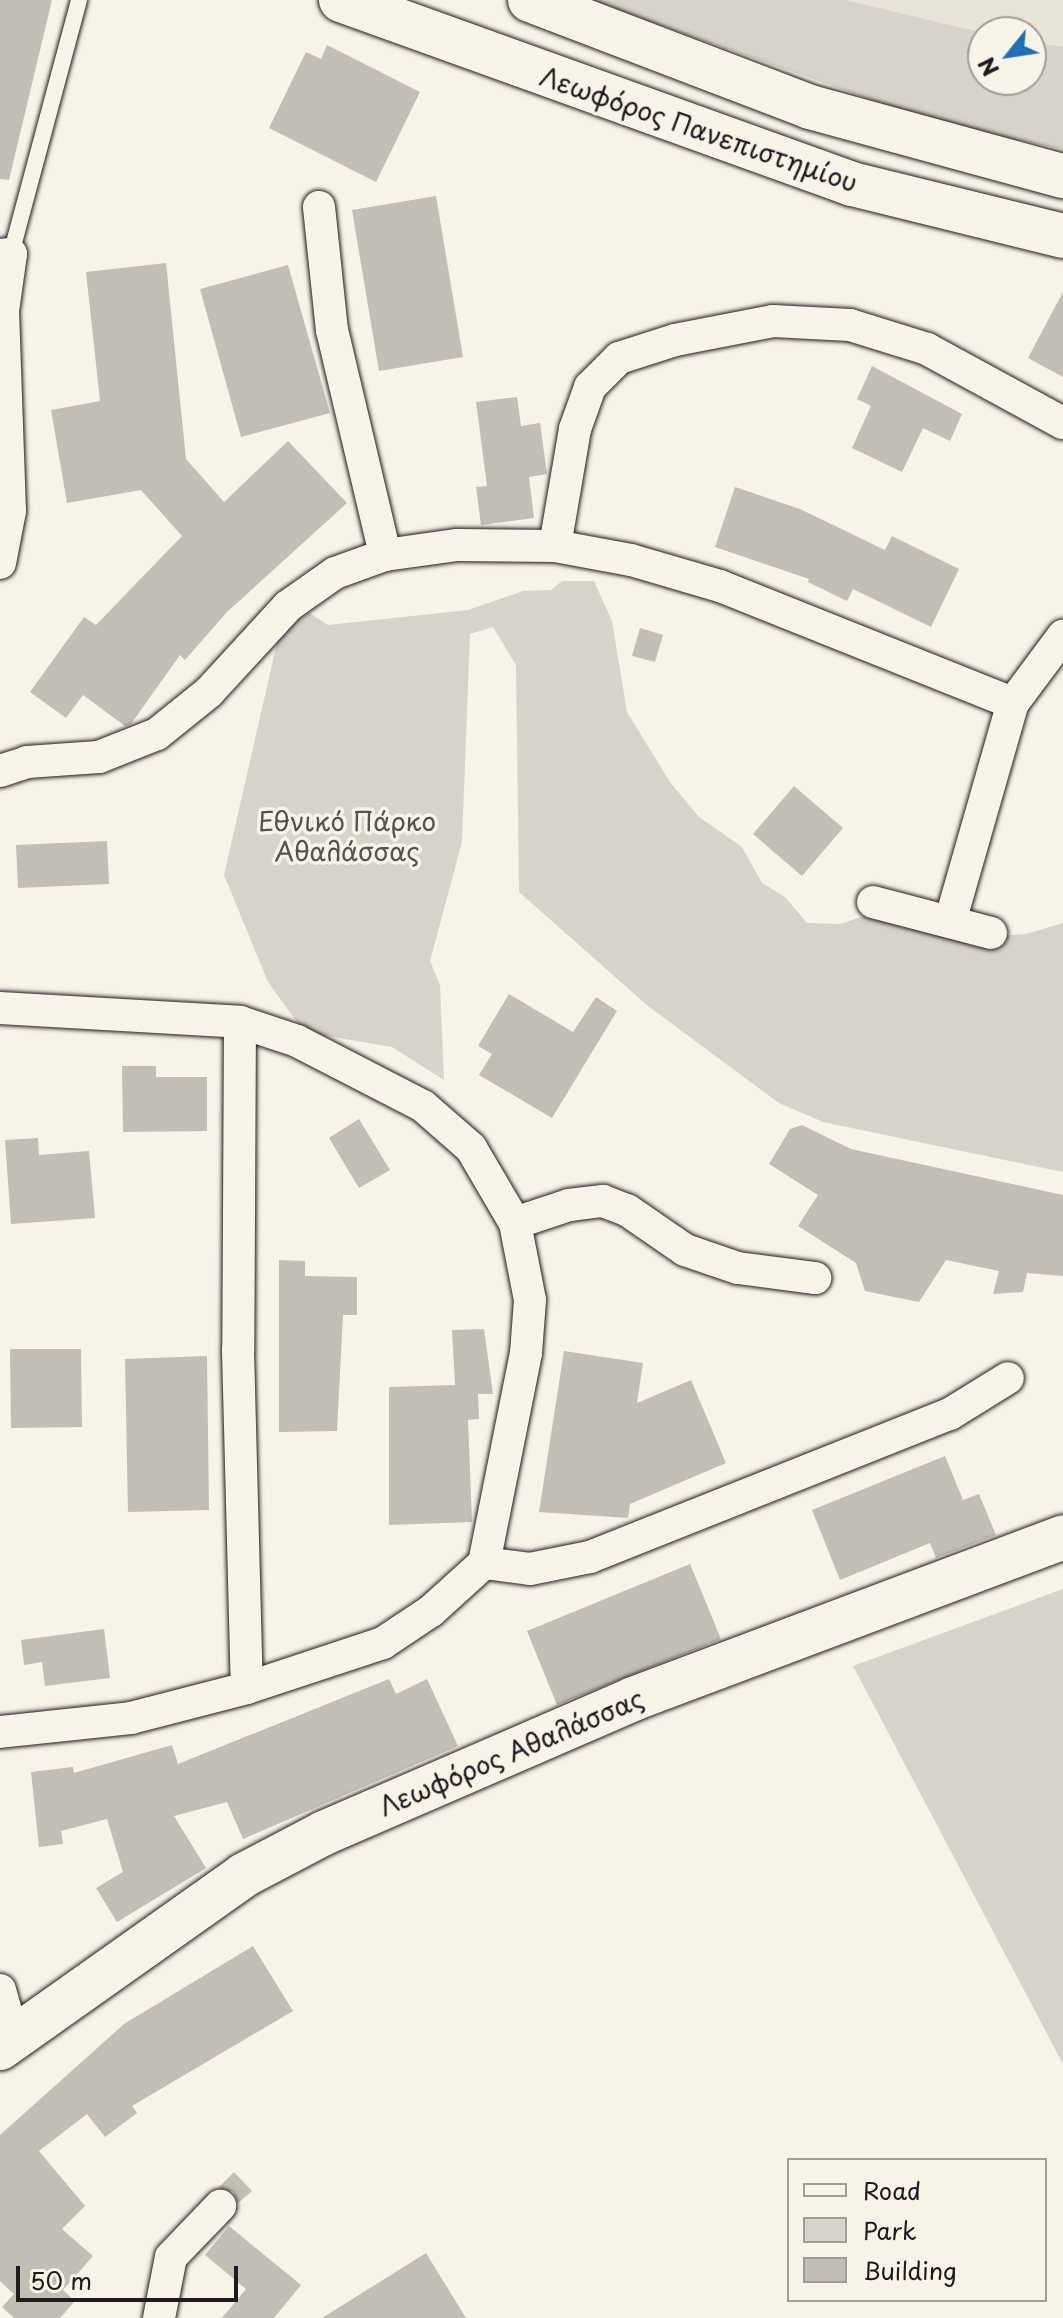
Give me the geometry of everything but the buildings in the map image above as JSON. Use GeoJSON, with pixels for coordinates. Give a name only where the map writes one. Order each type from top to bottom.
{"type":"FeatureCollection","features":[{"type":"Feature","properties":{"kind":"main road","name":"Λεωφόρος Πανεπιστημίου"},"geometry":{"type":"LineString","coordinates":[[341,0],[852,184],[1063,236]]}},
{"type":"Feature","properties":{"kind":"main road"},"geometry":{"type":"LineString","coordinates":[[530,0],[810,107],[1063,176]]}},
{"type":"Feature","properties":{"kind":"main road","name":"Λεωφόρος Αθαλάσσας"},"geometry":{"type":"LineString","coordinates":[[6,2042],[244,1875],[324,1833],[633,1699],[1063,1537]]}},
{"type":"Feature","properties":{"kind":"street"},"geometry":{"type":"LineString","coordinates":[[319,207],[332,330],[385,555]]}},
{"type":"Feature","properties":{"kind":"street"},"geometry":{"type":"LineString","coordinates":[[0,563],[5,511],[3,311],[6,255]]}},
{"type":"Feature","properties":{"kind":"street"},"geometry":{"type":"LineString","coordinates":[[555,546],[575,429],[590,387],[619,358],[675,340],[773,321],[850,325],[927,349],[1063,423]]}},
{"type":"Feature","properties":{"kind":"street"},"geometry":{"type":"LineString","coordinates":[[0,771],[27,762],[99,757],[157,734],[209,692],[288,606],[335,573],[385,555],[457,545],[555,546],[631,560],[720,586],[1013,703]]}},
{"type":"Feature","properties":{"kind":"street"},"geometry":{"type":"LineString","coordinates":[[950,922],[1013,703],[1063,636]]}},
{"type":"Feature","properties":{"kind":"street"},"geometry":{"type":"LineString","coordinates":[[873,902],[991,933]]}},
{"type":"Feature","properties":{"kind":"street"},"geometry":{"type":"LineString","coordinates":[[0,1008],[240,1022],[297,1041],[423,1106],[471,1148],[515,1223],[530,1300],[526,1353],[484,1563],[431,1611],[383,1643],[247,1688],[131,1718],[0,1732]]}},
{"type":"Feature","properties":{"kind":"street"},"geometry":{"type":"LineString","coordinates":[[240,1022],[238,1350],[247,1688]]}},
{"type":"Feature","properties":{"kind":"street"},"geometry":{"type":"LineString","coordinates":[[515,1223],[569,1205],[603,1201],[627,1210],[685,1250],[738,1268],[815,1278]]}},
{"type":"Feature","properties":{"kind":"street"},"geometry":{"type":"LineString","coordinates":[[484,1563],[530,1569],[590,1557],[950,1414],[1008,1378]]}},
{"type":"Feature","properties":{"kind":"street"},"geometry":{"type":"LineString","coordinates":[[0,1990],[6,2042]]}},
{"type":"Feature","properties":{"kind":"street"},"geometry":{"type":"LineString","coordinates":[[159,2318],[171,2257],[220,2206]]}},
{"type":"Feature","properties":{"kind":"lane"},"geometry":{"type":"LineString","coordinates":[[6,255],[79,0]]}},
{"type":"Feature","properties":{"kind":"shaded area"},"geometry":{"type":"Polygon","coordinates":[[[596,0],[1063,0],[1063,150],[988,133],[596,0]]]}},
{"type":"Feature","properties":{"kind":"green space"},"geometry":{"type":"Polygon","coordinates":[[[589,0],[845,0],[967,29],[967,96],[1047,96],[1047,44],[1063,47],[1063,149],[979,132],[878,102],[589,0]]]}},
{"type":"Feature","properties":{"kind":"green space","name":"Εθνικό Πάρκο Αθαλάσσας"},"geometry":{"type":"Polygon","coordinates":[[[562,581],[594,581],[612,621],[627,712],[670,782],[699,817],[742,847],[762,883],[785,897],[807,923],[840,924],[886,909],[973,938],[1026,934],[1063,923],[1063,1172],[823,1122],[779,1103],[648,1006],[519,892],[516,665],[493,627],[470,634],[462,842],[430,961],[440,985],[444,1080],[392,1047],[316,1034],[296,1021],[268,982],[224,875],[279,634],[309,613],[328,625],[468,610],[523,591],[551,590],[562,581]]]}},
{"type":"Feature","properties":{"kind":"green space"},"geometry":{"type":"Polygon","coordinates":[[[1063,1589],[1063,2064],[853,1666],[1063,1589]]]}}]}
